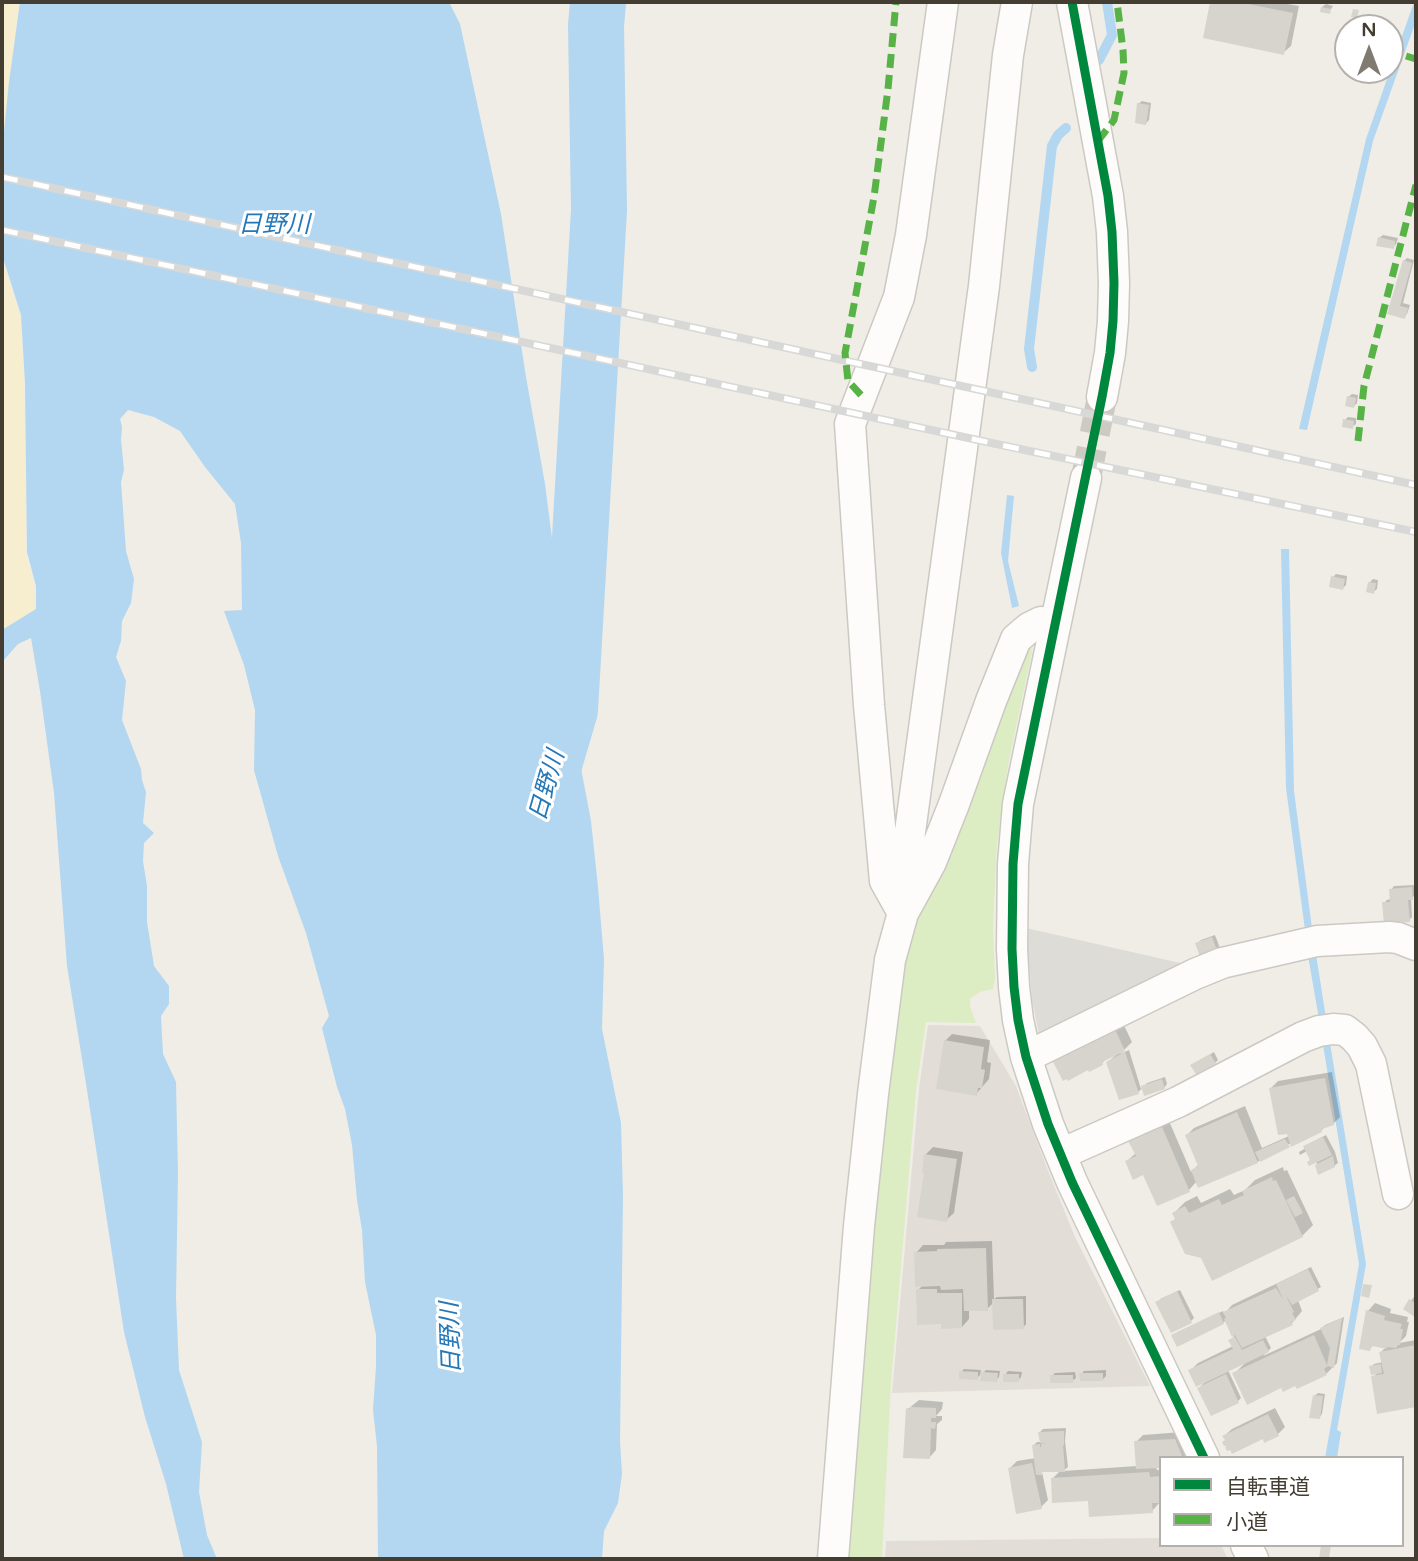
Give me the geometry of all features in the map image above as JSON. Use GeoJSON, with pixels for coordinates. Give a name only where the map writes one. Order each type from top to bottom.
{"type":"FeatureCollection","features":[{"type":"Feature","properties":{"kind":"street"},"geometry":{"type":"LineString","coordinates":[[903,913],[885,881],[869,705],[850,424],[899,297],[911,235],[943,2]]}},
{"type":"Feature","properties":{"kind":"street"},"geometry":{"type":"LineString","coordinates":[[834,1559],[859,1226],[873,1094],[890,960],[903,913],[910,832],[984,286],[1008,55],[1017,2]]}},
{"type":"Feature","properties":{"kind":"street"},"geometry":{"type":"LineString","coordinates":[[1072,2],[1108,196],[1112,232],[1113,321],[1102,397]]}},
{"type":"Feature","properties":{"kind":"street"},"geometry":{"type":"LineString","coordinates":[[1086,478],[1018,804],[1013,864],[1014,987],[1026,1057],[1060,1154],[1204,1456]]}},
{"type":"Feature","properties":{"kind":"street"},"geometry":{"type":"LineString","coordinates":[[903,913],[931,862],[990,701],[1016,639],[1041,622],[1055,624]]}},
{"type":"Feature","properties":{"kind":"street"},"geometry":{"type":"LineString","coordinates":[[1026,1057],[1222,963],[1310,942],[1389,936],[1416,945]]}},
{"type":"Feature","properties":{"kind":"street"},"geometry":{"type":"LineString","coordinates":[[1060,1154],[1178,1102],[1303,1037],[1319,1031],[1345,1030],[1362,1046],[1371,1064],[1398,1194]]}},
{"type":"Feature","properties":{"kind":"shaded area"},"geometry":{"type":"Polygon","coordinates":[[[1026,928],[1198,967],[1040,1040],[1032,999],[1026,928]]]}},
{"type":"Feature","properties":{"kind":"shaded area"},"geometry":{"type":"Polygon","coordinates":[[[928,1025],[980,1026],[1016,1086],[1075,1237],[1150,1386],[892,1393],[919,1089],[928,1025]]]}},
{"type":"Feature","properties":{"kind":"shaded area"},"geometry":{"type":"Polygon","coordinates":[[[1159,1538],[1159,1547],[1222,1547],[1228,1559],[885,1559],[886,1541],[1159,1538]]]}},
{"type":"Feature","properties":{"kind":"green space"},"geometry":{"type":"Polygon","coordinates":[[[1027,647],[1031,648],[1032,652],[1008,765],[997,843],[993,989],[980,992],[970,999],[976,1023],[926,1022],[916,1091],[891,1383],[882,1559],[842,1559],[870,1209],[904,952],[1027,647]]]}},
{"type":"Feature","properties":{"kind":"sand"},"geometry":{"type":"Polygon","coordinates":[[[2,2],[19,2],[2,142],[2,2]]]}},
{"type":"Feature","properties":{"kind":"sand"},"geometry":{"type":"Polygon","coordinates":[[[2,231],[3,262],[20,316],[24,384],[26,553],[34,587],[35,610],[2,630],[2,231]]]}},
{"type":"Feature","properties":{"kind":"water","name":"日野川"},"geometry":{"type":"Polygon","coordinates":[[[20,2],[449,2],[460,24],[501,214],[545,484],[568,663],[570,710],[591,821],[598,887],[604,959],[602,1029],[621,1123],[622,1474],[618,1503],[604,1531],[602,1559],[378,1559],[377,1446],[373,1410],[376,1335],[365,1282],[352,1145],[345,1109],[322,1028],[329,1016],[306,933],[278,856],[254,770],[255,710],[244,665],[224,611],[242,610],[241,543],[235,504],[180,431],[154,417],[128,410],[120,419],[124,470],[121,482],[126,551],[134,579],[131,603],[122,621],[121,641],[116,657],[126,681],[122,720],[141,769],[146,792],[143,823],[154,833],[144,843],[143,861],[147,886],[147,922],[154,966],[169,986],[169,1004],[161,1016],[163,1054],[176,1082],[176,1298],[179,1370],[202,1442],[199,1492],[207,1535],[217,1559],[184,1559],[124,1332],[67,966],[54,793],[31,638],[18,644],[2,661],[2,630],[36,609],[36,586],[27,552],[25,383],[21,315],[4,261],[2,197],[2,151],[20,2]]]}},
{"type":"Feature","properties":{"kind":"water"},"geometry":{"type":"Polygon","coordinates":[[[1416,2],[1416,21],[1404,54],[1404,31],[1416,2]]]}},
{"type":"Feature","properties":{"kind":"water"},"geometry":{"type":"Polygon","coordinates":[[[1385,84],[1393,84],[1373,141],[1307,430],[1299,429],[1366,139],[1385,84]]]}},
{"type":"Feature","properties":{"kind":"water"},"geometry":{"type":"Polygon","coordinates":[[[1007,495],[1014,496],[1008,561],[1019,606],[1012,608],[1001,553],[1007,495]]]}},
{"type":"Feature","properties":{"kind":"water"},"geometry":{"type":"Polygon","coordinates":[[[1281,549],[1289,549],[1294,791],[1313,936],[1306,937],[1286,788],[1281,549]]]}},
{"type":"Feature","properties":{"kind":"water"},"geometry":{"type":"Polygon","coordinates":[[[1315,948],[1326,1018],[1319,1019],[1307,950],[1315,948]]]}},
{"type":"Feature","properties":{"kind":"water"},"geometry":{"type":"Polygon","coordinates":[[[1330,1043],[1366,1264],[1337,1430],[1341,1432],[1337,1456],[1325,1456],[1359,1264],[1323,1045],[1330,1043]]]}},
{"type":"Feature","properties":{"kind":"building"},"geometry":{"type":"Polygon","coordinates":[[[1210,2],[1238,2],[1293,13],[1284,55],[1203,38],[1210,2]]]}},
{"type":"Feature","properties":{"kind":"building"},"geometry":{"type":"Polygon","coordinates":[[[1321,7],[1331,9],[1330,14],[1320,12],[1321,7]]]}},
{"type":"Feature","properties":{"kind":"building"},"geometry":{"type":"Polygon","coordinates":[[[1137,103],[1149,105],[1146,125],[1135,123],[1137,103]]]}},
{"type":"Feature","properties":{"kind":"building"},"geometry":{"type":"Polygon","coordinates":[[[1378,237],[1395,241],[1394,249],[1376,246],[1378,237]]]}},
{"type":"Feature","properties":{"kind":"building"},"geometry":{"type":"Polygon","coordinates":[[[1403,260],[1412,263],[1400,306],[1408,308],[1405,319],[1387,314],[1403,260]]]}},
{"type":"Feature","properties":{"kind":"building"},"geometry":{"type":"Polygon","coordinates":[[[1347,396],[1356,398],[1354,408],[1345,406],[1347,396]]]}},
{"type":"Feature","properties":{"kind":"building"},"geometry":{"type":"Polygon","coordinates":[[[1343,419],[1354,421],[1353,429],[1342,427],[1343,419]]]}},
{"type":"Feature","properties":{"kind":"building"},"geometry":{"type":"Polygon","coordinates":[[[1331,576],[1345,579],[1343,590],[1329,587],[1331,576]]]}},
{"type":"Feature","properties":{"kind":"building"},"geometry":{"type":"Polygon","coordinates":[[[1368,582],[1376,583],[1374,594],[1366,592],[1368,582]]]}},
{"type":"Feature","properties":{"kind":"building"},"geometry":{"type":"Polygon","coordinates":[[[1412,887],[1413,900],[1408,900],[1410,922],[1384,924],[1382,902],[1390,902],[1389,889],[1412,887]]]}},
{"type":"Feature","properties":{"kind":"building"},"geometry":{"type":"Polygon","coordinates":[[[1212,937],[1219,956],[1202,962],[1195,943],[1212,937]]]}},
{"type":"Feature","properties":{"kind":"building"},"geometry":{"type":"Polygon","coordinates":[[[1112,1023],[1125,1051],[1089,1072],[1088,1070],[1063,1081],[1049,1054],[1112,1023]]]}},
{"type":"Feature","properties":{"kind":"building"},"geometry":{"type":"Polygon","coordinates":[[[944,1040],[984,1047],[981,1069],[985,1070],[982,1088],[978,1088],[977,1096],[936,1089],[944,1040]]]}},
{"type":"Feature","properties":{"kind":"building"},"geometry":{"type":"Polygon","coordinates":[[[1125,1052],[1139,1094],[1119,1100],[1106,1062],[1125,1052]]]}},
{"type":"Feature","properties":{"kind":"building"},"geometry":{"type":"Polygon","coordinates":[[[1210,1054],[1216,1064],[1196,1074],[1190,1065],[1210,1054]]]}},
{"type":"Feature","properties":{"kind":"building"},"geometry":{"type":"Polygon","coordinates":[[[1325,1078],[1334,1125],[1291,1147],[1287,1134],[1278,1135],[1269,1088],[1325,1078]]]}},
{"type":"Feature","properties":{"kind":"building"},"geometry":{"type":"Polygon","coordinates":[[[1162,1079],[1165,1089],[1144,1096],[1141,1086],[1162,1079]]]}},
{"type":"Feature","properties":{"kind":"building"},"geometry":{"type":"Polygon","coordinates":[[[1237,1112],[1258,1163],[1198,1188],[1191,1170],[1198,1166],[1185,1135],[1237,1112]]]}},
{"type":"Feature","properties":{"kind":"building"},"geometry":{"type":"Polygon","coordinates":[[[1162,1127],[1190,1192],[1157,1206],[1143,1175],[1133,1180],[1125,1161],[1136,1156],[1128,1141],[1162,1127]]]}},
{"type":"Feature","properties":{"kind":"building"},"geometry":{"type":"Polygon","coordinates":[[[1323,1137],[1332,1155],[1309,1166],[1307,1162],[1310,1160],[1303,1146],[1323,1137]]]}},
{"type":"Feature","properties":{"kind":"building"},"geometry":{"type":"Polygon","coordinates":[[[1285,1139],[1290,1147],[1260,1162],[1255,1152],[1285,1139]]]}},
{"type":"Feature","properties":{"kind":"building"},"geometry":{"type":"Polygon","coordinates":[[[924,1154],[957,1159],[947,1222],[917,1217],[924,1154]]]}},
{"type":"Feature","properties":{"kind":"building"},"geometry":{"type":"Polygon","coordinates":[[[1333,1156],[1335,1167],[1318,1175],[1315,1165],[1333,1156]]]}},
{"type":"Feature","properties":{"kind":"building"},"geometry":{"type":"Polygon","coordinates":[[[1272,1177],[1273,1181],[1276,1180],[1303,1237],[1212,1281],[1201,1258],[1185,1254],[1170,1222],[1175,1219],[1172,1213],[1185,1206],[1189,1213],[1219,1199],[1222,1205],[1244,1195],[1242,1191],[1272,1177]]]}},
{"type":"Feature","properties":{"kind":"building"},"geometry":{"type":"Polygon","coordinates":[[[1294,1196],[1303,1213],[1295,1217],[1286,1200],[1294,1196]]]}},
{"type":"Feature","properties":{"kind":"building"},"geometry":{"type":"Polygon","coordinates":[[[986,1248],[988,1311],[964,1311],[963,1289],[915,1287],[914,1252],[986,1248]]]}},
{"type":"Feature","properties":{"kind":"building"},"geometry":{"type":"Polygon","coordinates":[[[1308,1269],[1319,1291],[1292,1305],[1285,1294],[1294,1312],[1292,1313],[1296,1320],[1291,1322],[1293,1325],[1242,1348],[1235,1335],[1232,1337],[1223,1312],[1276,1288],[1284,1301],[1276,1284],[1308,1269]]]}},
{"type":"Feature","properties":{"kind":"building"},"geometry":{"type":"Polygon","coordinates":[[[1363,1284],[1372,1285],[1369,1298],[1361,1296],[1363,1284]]]}},
{"type":"Feature","properties":{"kind":"building"},"geometry":{"type":"Polygon","coordinates":[[[916,1289],[937,1289],[937,1293],[962,1293],[962,1328],[941,1329],[941,1324],[917,1325],[916,1289]]]}},
{"type":"Feature","properties":{"kind":"building"},"geometry":{"type":"Polygon","coordinates":[[[1177,1291],[1192,1323],[1171,1333],[1155,1302],[1177,1291]]]}},
{"type":"Feature","properties":{"kind":"building"},"geometry":{"type":"Polygon","coordinates":[[[992,1299],[1023,1299],[1024,1329],[993,1330],[992,1299]]]}},
{"type":"Feature","properties":{"kind":"building"},"geometry":{"type":"Polygon","coordinates":[[[1409,1299],[1416,1304],[1416,1318],[1403,1309],[1409,1299]]]}},
{"type":"Feature","properties":{"kind":"building"},"geometry":{"type":"Polygon","coordinates":[[[1366,1310],[1385,1316],[1384,1320],[1402,1324],[1400,1345],[1387,1349],[1372,1346],[1370,1351],[1359,1349],[1366,1310]]]}},
{"type":"Feature","properties":{"kind":"building"},"geometry":{"type":"Polygon","coordinates":[[[1219,1312],[1224,1324],[1177,1347],[1171,1335],[1219,1312]]]}},
{"type":"Feature","properties":{"kind":"building"},"geometry":{"type":"Polygon","coordinates":[[[1342,1318],[1334,1368],[1328,1366],[1324,1369],[1327,1375],[1297,1389],[1295,1386],[1283,1392],[1281,1388],[1247,1405],[1232,1373],[1314,1335],[1327,1365],[1330,1348],[1320,1328],[1342,1318]]]}},
{"type":"Feature","properties":{"kind":"building"},"geometry":{"type":"Polygon","coordinates":[[[1235,1337],[1242,1350],[1263,1340],[1269,1352],[1196,1387],[1188,1370],[1233,1349],[1228,1340],[1235,1337]]]}},
{"type":"Feature","properties":{"kind":"building"},"geometry":{"type":"Polygon","coordinates":[[[1416,1345],[1416,1407],[1377,1414],[1371,1376],[1384,1374],[1379,1352],[1416,1345]]]}},
{"type":"Feature","properties":{"kind":"building"},"geometry":{"type":"Polygon","coordinates":[[[1381,1364],[1382,1373],[1371,1375],[1369,1366],[1381,1364]]]}},
{"type":"Feature","properties":{"kind":"building"},"geometry":{"type":"Polygon","coordinates":[[[959,1371],[978,1372],[978,1380],[959,1379],[959,1371]]]}},
{"type":"Feature","properties":{"kind":"building"},"geometry":{"type":"Polygon","coordinates":[[[981,1372],[998,1373],[997,1382],[980,1381],[981,1372]]]}},
{"type":"Feature","properties":{"kind":"building"},"geometry":{"type":"Polygon","coordinates":[[[1079,1373],[1103,1373],[1103,1381],[1080,1381],[1079,1373]]]}},
{"type":"Feature","properties":{"kind":"building"},"geometry":{"type":"Polygon","coordinates":[[[1003,1374],[1019,1374],[1019,1382],[1003,1382],[1003,1374]]]}},
{"type":"Feature","properties":{"kind":"building"},"geometry":{"type":"Polygon","coordinates":[[[1226,1374],[1239,1403],[1211,1416],[1197,1388],[1226,1374]]]}},
{"type":"Feature","properties":{"kind":"building"},"geometry":{"type":"Polygon","coordinates":[[[1050,1375],[1073,1375],[1073,1383],[1050,1383],[1050,1375]]]}},
{"type":"Feature","properties":{"kind":"building"},"geometry":{"type":"Polygon","coordinates":[[[1313,1395],[1323,1396],[1320,1419],[1309,1418],[1313,1395]]]}},
{"type":"Feature","properties":{"kind":"building"},"geometry":{"type":"Polygon","coordinates":[[[906,1408],[936,1408],[936,1418],[931,1418],[931,1422],[936,1422],[935,1429],[931,1428],[930,1459],[903,1458],[906,1408]]]}},
{"type":"Feature","properties":{"kind":"building"},"geometry":{"type":"Polygon","coordinates":[[[1268,1414],[1279,1436],[1264,1443],[1263,1439],[1232,1454],[1230,1450],[1227,1451],[1222,1436],[1268,1414]]]}},
{"type":"Feature","properties":{"kind":"building"},"geometry":{"type":"Polygon","coordinates":[[[1064,1431],[1065,1472],[1042,1472],[1042,1475],[1036,1475],[1032,1445],[1040,1444],[1041,1447],[1041,1444],[1047,1444],[1040,1443],[1038,1432],[1064,1431]]]}},
{"type":"Feature","properties":{"kind":"building"},"geometry":{"type":"Polygon","coordinates":[[[1175,1439],[1182,1456],[1159,1456],[1159,1468],[1136,1469],[1134,1441],[1175,1439]]]}},
{"type":"Feature","properties":{"kind":"building"},"geometry":{"type":"Polygon","coordinates":[[[1032,1463],[1042,1509],[1016,1514],[1008,1468],[1032,1463]]]}},
{"type":"Feature","properties":{"kind":"building"},"geometry":{"type":"Polygon","coordinates":[[[1149,1472],[1150,1477],[1159,1476],[1159,1503],[1152,1503],[1153,1513],[1089,1517],[1088,1501],[1052,1503],[1051,1478],[1149,1472]]]}},
{"type":"Feature","properties":{"kind":"building"},"geometry":{"type":"Polygon","coordinates":[[[1321,1547],[1331,1547],[1329,1559],[1319,1559],[1321,1547]]]}},
{"type":"Feature","properties":{"kind":"waterway","name":"日野川"},"geometry":{"type":"LineString","coordinates":[[548,785],[570,710],[599,210],[596,26],[598,2]]}},
{"type":"Feature","properties":{"kind":"waterway"},"geometry":{"type":"LineString","coordinates":[[1099,60],[1112,35],[1107,2]]}},
{"type":"Feature","properties":{"kind":"waterway"},"geometry":{"type":"LineString","coordinates":[[1032,367],[1029,349],[1052,146],[1066,128]]}},
{"type":"Feature","properties":{"kind":"tunnel"},"geometry":{"type":"LineString","coordinates":[[1086,478],[1102,397]]}},
{"type":"Feature","properties":{"kind":"railway"},"geometry":{"type":"LineString","coordinates":[[2,177],[1416,485]]}},
{"type":"Feature","properties":{"kind":"railway"},"geometry":{"type":"LineString","coordinates":[[2,230],[1416,532]]}},
{"type":"Feature","properties":{"kind":"marked path"},"geometry":{"type":"LineString","coordinates":[[861,395],[848,381],[845,353],[874,197],[896,2]]}},
{"type":"Feature","properties":{"kind":"marked path"},"geometry":{"type":"LineString","coordinates":[[1098,141],[1114,120],[1124,73],[1117,2]]}},
{"type":"Feature","properties":{"kind":"marked path"},"geometry":{"type":"LineString","coordinates":[[1406,56],[1416,59]]}},
{"type":"Feature","properties":{"kind":"marked path"},"geometry":{"type":"LineString","coordinates":[[1358,441],[1364,386],[1416,185]]}},
{"type":"Feature","properties":{"kind":"cycle path"},"geometry":{"type":"LineString","coordinates":[[1072,2],[1108,196],[1112,232],[1113,321],[1102,397],[1018,804],[1013,864],[1014,987],[1026,1057],[1048,1124],[1072,1182],[1203,1456]]}}]}
